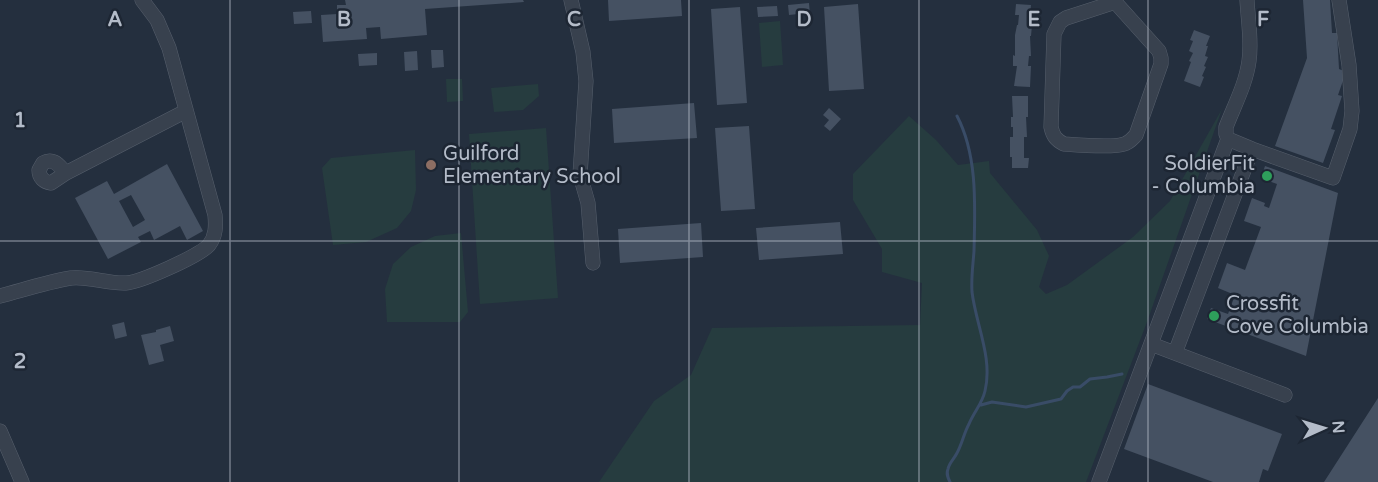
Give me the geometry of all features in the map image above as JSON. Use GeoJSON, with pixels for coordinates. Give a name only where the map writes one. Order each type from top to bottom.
{"type":"FeatureCollection","features":[{"type":"Feature","properties":{"kind":"street"},"geometry":{"type":"LineString","coordinates":[[0,296],[74,278],[119,283],[141,280],[207,247],[216,231],[214,215],[169,48],[156,20],[142,0]]}},
{"type":"Feature","properties":{"kind":"street"},"geometry":{"type":"LineString","coordinates":[[571,0],[586,66],[580,175],[588,203],[593,263]]}},
{"type":"Feature","properties":{"kind":"street"},"geometry":{"type":"LineString","coordinates":[[1099,482],[1228,139],[1226,127],[1246,75],[1249,60],[1247,0]]}},
{"type":"Feature","properties":{"kind":"street"},"geometry":{"type":"LineString","coordinates":[[1228,139],[1333,178],[1350,129],[1352,111],[1349,65],[1339,0]]}},
{"type":"Feature","properties":{"kind":"street"},"geometry":{"type":"LineString","coordinates":[[1115,1],[1159,51],[1161,58],[1161,64],[1136,135],[1123,145],[1064,144],[1057,141],[1051,127],[1054,34],[1060,22],[1066,18],[1115,1]]}},
{"type":"Feature","properties":{"kind":"street"},"geometry":{"type":"LineString","coordinates":[[66,173],[186,111]]}},
{"type":"Feature","properties":{"kind":"street"},"geometry":{"type":"LineString","coordinates":[[1175,353],[1252,149]]}},
{"type":"Feature","properties":{"kind":"street"},"geometry":{"type":"LineString","coordinates":[[1151,344],[1285,396]]}},
{"type":"Feature","properties":{"kind":"street"},"geometry":{"type":"LineString","coordinates":[[0,431],[22,482]]}},
{"type":"Feature","properties":{"kind":"green space"},"geometry":{"type":"Polygon","coordinates":[[[780,21],[783,65],[762,67],[759,23],[780,21]]]}},
{"type":"Feature","properties":{"kind":"green space"},"geometry":{"type":"Polygon","coordinates":[[[446,79],[462,79],[463,101],[447,102],[446,79]]]}},
{"type":"Feature","properties":{"kind":"green space"},"geometry":{"type":"Polygon","coordinates":[[[538,84],[539,96],[523,110],[494,112],[491,88],[538,84]]]}},
{"type":"Feature","properties":{"kind":"green space"},"geometry":{"type":"Polygon","coordinates":[[[1222,109],[1147,322],[1086,482],[599,482],[654,401],[691,375],[712,328],[920,325],[922,283],[882,272],[882,249],[853,200],[853,174],[909,116],[936,140],[958,165],[989,161],[990,173],[1037,230],[1049,256],[1039,287],[1046,294],[1067,285],[1133,237],[1170,201],[1222,109]]]}},
{"type":"Feature","properties":{"kind":"green space"},"geometry":{"type":"Polygon","coordinates":[[[546,128],[558,298],[480,304],[469,134],[546,128]]]}},
{"type":"Feature","properties":{"kind":"green space"},"geometry":{"type":"Polygon","coordinates":[[[415,150],[416,190],[411,211],[397,228],[366,242],[333,245],[322,168],[331,158],[415,150]]]}},
{"type":"Feature","properties":{"kind":"green space"},"geometry":{"type":"Polygon","coordinates":[[[461,233],[468,312],[460,322],[387,322],[385,289],[393,264],[411,247],[435,236],[461,233]]]}},
{"type":"Feature","properties":{"kind":"building"},"geometry":{"type":"Polygon","coordinates":[[[345,0],[523,0],[524,2],[425,9],[427,35],[381,39],[380,27],[366,28],[367,39],[323,42],[321,15],[337,14],[337,5],[346,5],[345,0]]]}},
{"type":"Feature","properties":{"kind":"building"},"geometry":{"type":"Polygon","coordinates":[[[608,0],[681,0],[682,16],[609,21],[608,0]]]}},
{"type":"Feature","properties":{"kind":"building"},"geometry":{"type":"Polygon","coordinates":[[[1303,0],[1330,0],[1332,33],[1337,33],[1339,69],[1346,72],[1338,95],[1342,96],[1331,129],[1335,130],[1323,163],[1275,146],[1307,58],[1303,0]]]}},
{"type":"Feature","properties":{"kind":"building"},"geometry":{"type":"Polygon","coordinates":[[[809,3],[810,15],[789,15],[788,5],[809,3]]]}},
{"type":"Feature","properties":{"kind":"building"},"geometry":{"type":"Polygon","coordinates":[[[858,4],[864,89],[829,91],[824,7],[858,4]]]}},
{"type":"Feature","properties":{"kind":"building"},"geometry":{"type":"Polygon","coordinates":[[[1016,4],[1031,5],[1030,15],[1033,15],[1030,36],[1031,56],[1029,56],[1028,66],[1031,66],[1030,87],[1014,86],[1017,66],[1013,66],[1013,55],[1015,56],[1015,35],[1019,15],[1015,15],[1016,4]]]}},
{"type":"Feature","properties":{"kind":"building"},"geometry":{"type":"Polygon","coordinates":[[[777,6],[778,16],[758,17],[757,7],[777,6]]]}},
{"type":"Feature","properties":{"kind":"building"},"geometry":{"type":"Polygon","coordinates":[[[740,7],[747,103],[717,105],[711,9],[740,7]]]}},
{"type":"Feature","properties":{"kind":"building"},"geometry":{"type":"Polygon","coordinates":[[[311,11],[312,23],[294,24],[293,12],[311,11]]]}},
{"type":"Feature","properties":{"kind":"building"},"geometry":{"type":"Polygon","coordinates":[[[1194,30],[1210,36],[1205,56],[1208,57],[1200,87],[1184,81],[1193,53],[1189,51],[1194,30]]]}},
{"type":"Feature","properties":{"kind":"building"},"geometry":{"type":"Polygon","coordinates":[[[431,50],[443,50],[444,67],[432,68],[431,50]]]}},
{"type":"Feature","properties":{"kind":"building"},"geometry":{"type":"Polygon","coordinates":[[[417,51],[418,70],[405,71],[404,52],[417,51]]]}},
{"type":"Feature","properties":{"kind":"building"},"geometry":{"type":"Polygon","coordinates":[[[377,53],[377,65],[359,66],[358,54],[377,53]]]}},
{"type":"Feature","properties":{"kind":"building"},"geometry":{"type":"Polygon","coordinates":[[[1012,96],[1028,96],[1024,158],[1029,158],[1028,168],[1012,168],[1010,137],[1013,137],[1012,96]]]}},
{"type":"Feature","properties":{"kind":"building"},"geometry":{"type":"Polygon","coordinates":[[[694,103],[697,138],[614,143],[612,109],[694,103]]]}},
{"type":"Feature","properties":{"kind":"building"},"geometry":{"type":"Polygon","coordinates":[[[829,108],[841,119],[830,131],[824,126],[829,120],[823,115],[829,108]]]}},
{"type":"Feature","properties":{"kind":"building"},"geometry":{"type":"Polygon","coordinates":[[[749,126],[755,209],[721,211],[715,128],[749,126]]]}},
{"type":"Feature","properties":{"kind":"building"},"geometry":{"type":"Polygon","coordinates":[[[167,164],[203,231],[187,240],[180,226],[154,240],[150,231],[138,237],[141,242],[108,259],[75,198],[107,181],[114,194],[167,164]],[[131,195],[119,201],[133,227],[145,220],[131,195]]]}},
{"type":"Feature","properties":{"kind":"building"},"geometry":{"type":"Polygon","coordinates":[[[1265,166],[1338,193],[1306,356],[1207,319],[1211,308],[1228,314],[1235,295],[1218,288],[1227,263],[1245,270],[1261,227],[1244,221],[1252,198],[1265,203],[1264,206],[1269,208],[1277,184],[1261,178],[1265,166]]]}},
{"type":"Feature","properties":{"kind":"building"},"geometry":{"type":"Polygon","coordinates":[[[840,222],[843,254],[759,260],[756,228],[840,222]]]}},
{"type":"Feature","properties":{"kind":"building"},"geometry":{"type":"Polygon","coordinates":[[[701,223],[703,257],[620,263],[618,229],[701,223]]]}},
{"type":"Feature","properties":{"kind":"building"},"geometry":{"type":"Polygon","coordinates":[[[124,322],[127,336],[115,339],[112,325],[124,322]]]}},
{"type":"Feature","properties":{"kind":"building"},"geometry":{"type":"Polygon","coordinates":[[[170,326],[174,341],[160,345],[164,361],[149,365],[141,335],[170,326]]]}},
{"type":"Feature","properties":{"kind":"building"},"geometry":{"type":"Polygon","coordinates":[[[1148,384],[1282,434],[1268,471],[1263,469],[1259,482],[1213,482],[1124,449],[1148,384]]]}},
{"type":"Feature","properties":{"kind":"building"},"geometry":{"type":"Polygon","coordinates":[[[1378,398],[1378,482],[1324,482],[1378,398]]]}},
{"type":"Feature","properties":{"kind":"waterway"},"geometry":{"type":"LineString","coordinates":[[950,482],[947,474],[949,467],[982,400],[987,379],[985,354],[972,292],[974,182],[969,148],[957,116]]}},
{"type":"Feature","properties":{"kind":"waterway"},"geometry":{"type":"LineString","coordinates":[[981,405],[992,402],[1026,407],[1061,399],[1067,391],[1073,387],[1080,387],[1090,379],[1122,374]]}},
{"type":"Feature","properties":{"kind":"place","name":"Guilford Elementary School"},"geometry":{"type":"Point","coordinates":[431,165]}},
{"type":"Feature","properties":{"kind":"place","name":"SoldierFit - Columbia"},"geometry":{"type":"Point","coordinates":[1267,176]}},
{"type":"Feature","properties":{"kind":"place","name":"Crossfit Cove Columbia"},"geometry":{"type":"Point","coordinates":[1214,316]}}]}
